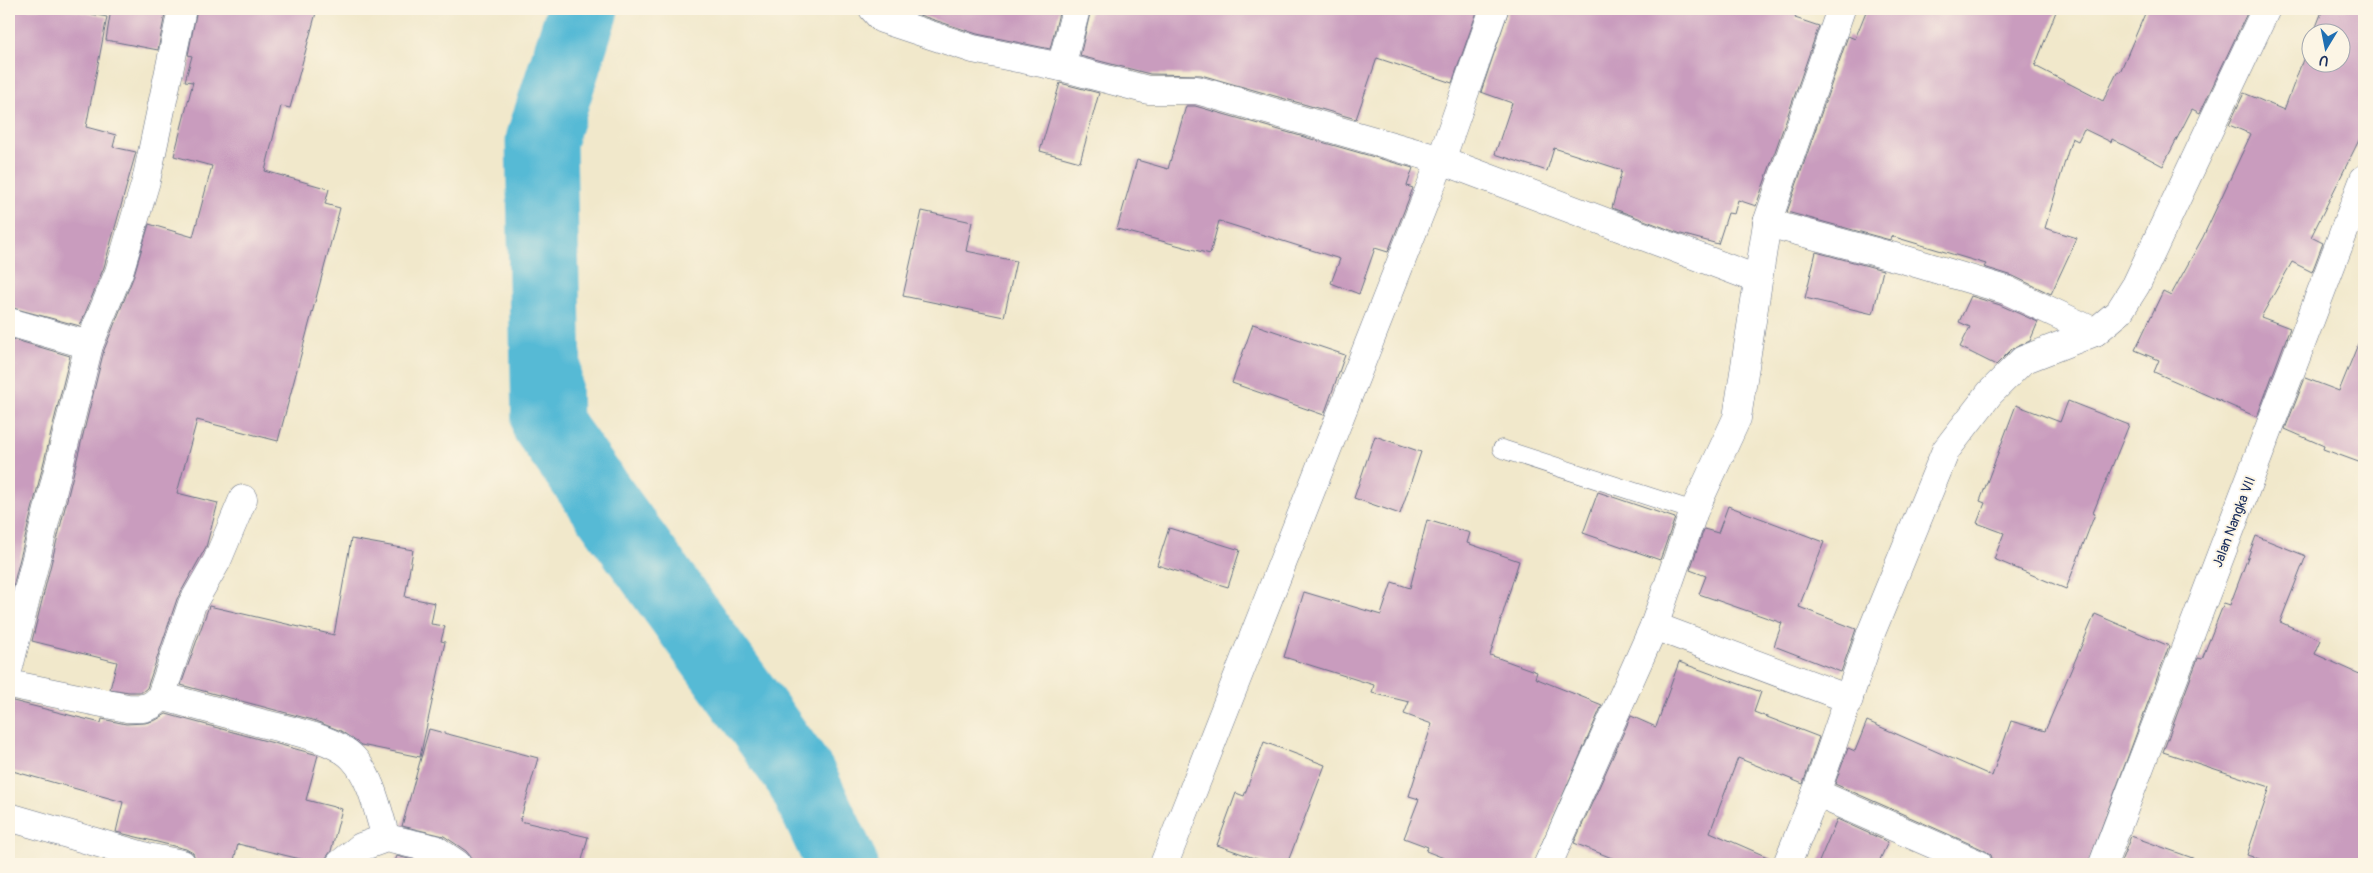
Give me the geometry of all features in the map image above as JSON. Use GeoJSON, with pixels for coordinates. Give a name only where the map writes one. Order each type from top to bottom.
{"type":"FeatureCollection","features":[{"type":"Feature","properties":{"kind":"street"},"geometry":{"type":"LineString","coordinates":[[9,667],[88,344],[119,272],[146,181],[182,9]]}},
{"type":"Feature","properties":{"kind":"street"},"geometry":{"type":"LineString","coordinates":[[873,9],[882,19],[973,49],[1061,67],[1148,90],[1197,90],[1441,160],[1757,279]]}},
{"type":"Feature","properties":{"kind":"street"},"geometry":{"type":"LineString","coordinates":[[1061,67],[1076,9]]}},
{"type":"Feature","properties":{"kind":"street"},"geometry":{"type":"LineString","coordinates":[[1164,864],[1441,160],[1494,9]]}},
{"type":"Feature","properties":{"kind":"street"},"geometry":{"type":"LineString","coordinates":[[1548,864],[1654,626],[1694,511],[1737,418],[1767,223],[1841,9]]}},
{"type":"Feature","properties":{"kind":"street"},"geometry":{"type":"LineString","coordinates":[[1787,864],[1816,793],[1871,633],[1946,450],[1990,393],[2023,360],[2094,332],[2119,312],[2136,285],[2266,9]]}},
{"type":"Feature","properties":{"kind":"street","name":"Jalan Nangka VII"},"geometry":{"type":"LineString","coordinates":[[2103,864],[2364,180]]}},
{"type":"Feature","properties":{"kind":"street"},"geometry":{"type":"LineString","coordinates":[[1767,223],[1906,260],[2006,290],[2094,332]]}},
{"type":"Feature","properties":{"kind":"street"},"geometry":{"type":"LineString","coordinates":[[9,322],[88,344]]}},
{"type":"Feature","properties":{"kind":"street"},"geometry":{"type":"LineString","coordinates":[[9,684],[127,708],[149,707],[161,696],[192,604],[217,560],[243,499]]}},
{"type":"Feature","properties":{"kind":"street"},"geometry":{"type":"LineString","coordinates":[[1654,626],[1849,699]]}},
{"type":"Feature","properties":{"kind":"street"},"geometry":{"type":"LineString","coordinates":[[161,696],[302,734],[335,746],[352,756],[371,790],[386,838]]}},
{"type":"Feature","properties":{"kind":"street"},"geometry":{"type":"LineString","coordinates":[[1816,793],[1978,864]]}},
{"type":"Feature","properties":{"kind":"street"},"geometry":{"type":"LineString","coordinates":[[9,817],[147,857],[182,864]]}},
{"type":"Feature","properties":{"kind":"street"},"geometry":{"type":"LineString","coordinates":[[340,864],[361,847],[386,838],[435,849],[457,864]]}},
{"type":"Feature","properties":{"kind":"lane"},"geometry":{"type":"LineString","coordinates":[[1502,449],[1694,511]]}},
{"type":"Feature","properties":{"kind":"building"},"geometry":{"type":"Polygon","coordinates":[[[9,9],[65,9],[107,17],[86,127],[116,135],[113,147],[136,152],[104,267],[80,326],[9,307],[9,9]]]}},
{"type":"Feature","properties":{"kind":"building"},"geometry":{"type":"Polygon","coordinates":[[[111,9],[166,9],[158,50],[106,40],[111,9]]]}},
{"type":"Feature","properties":{"kind":"building"},"geometry":{"type":"Polygon","coordinates":[[[197,9],[317,9],[290,108],[281,106],[265,171],[329,189],[325,204],[340,208],[278,441],[197,420],[177,493],[218,503],[206,547],[177,599],[147,688],[142,692],[129,692],[110,689],[117,662],[32,641],[104,350],[133,278],[149,224],[193,237],[212,166],[174,156],[193,82],[185,81],[192,56],[188,55],[197,9]]]}},
{"type":"Feature","properties":{"kind":"building"},"geometry":{"type":"Polygon","coordinates":[[[901,9],[1060,9],[1050,49],[977,34],[901,9]]]}},
{"type":"Feature","properties":{"kind":"building"},"geometry":{"type":"Polygon","coordinates":[[[1091,9],[1478,9],[1452,83],[1377,58],[1356,119],[1201,75],[1150,74],[1080,56],[1091,9]]]}},
{"type":"Feature","properties":{"kind":"building"},"geometry":{"type":"Polygon","coordinates":[[[1509,9],[1799,9],[1795,18],[1819,26],[1756,206],[1738,200],[1734,214],[1728,213],[1718,244],[1681,234],[1612,208],[1622,170],[1554,148],[1547,171],[1495,154],[1512,103],[1481,92],[1509,9]]]}},
{"type":"Feature","properties":{"kind":"building"},"geometry":{"type":"Polygon","coordinates":[[[1867,9],[2057,9],[2035,66],[2103,101],[2118,71],[2120,72],[2147,9],[2249,9],[2200,113],[2192,109],[2163,166],[2112,139],[2111,142],[2084,129],[2078,141],[2072,138],[2045,228],[2077,238],[2051,294],[2013,276],[1984,267],[1986,264],[1891,236],[1890,240],[1787,212],[1848,36],[1855,39],[1867,9]]]}},
{"type":"Feature","properties":{"kind":"building"},"geometry":{"type":"Polygon","coordinates":[[[2323,9],[2364,9],[2364,130],[2311,237],[2323,243],[2312,272],[2292,262],[2261,317],[2290,328],[2257,417],[2154,372],[2159,360],[2135,350],[2163,291],[2171,295],[2203,237],[2251,134],[2229,125],[2244,93],[2284,110],[2300,68],[2300,72],[2350,72],[2350,22],[2318,22],[2323,9]]]}},
{"type":"Feature","properties":{"kind":"building"},"geometry":{"type":"Polygon","coordinates":[[[1060,83],[1099,93],[1080,162],[1040,151],[1060,83]]]}},
{"type":"Feature","properties":{"kind":"building"},"geometry":{"type":"Polygon","coordinates":[[[1186,106],[1195,106],[1413,168],[1407,186],[1413,188],[1388,252],[1375,248],[1359,294],[1331,283],[1340,259],[1219,221],[1210,254],[1117,229],[1137,160],[1168,169],[1186,106]]]}},
{"type":"Feature","properties":{"kind":"building"},"geometry":{"type":"Polygon","coordinates":[[[922,211],[972,222],[966,251],[1016,261],[1004,317],[903,296],[922,211]]]}},
{"type":"Feature","properties":{"kind":"building"},"geometry":{"type":"Polygon","coordinates":[[[1816,252],[1883,270],[1873,314],[1805,298],[1816,252]]]}},
{"type":"Feature","properties":{"kind":"building"},"geometry":{"type":"Polygon","coordinates":[[[1971,296],[2000,305],[2038,322],[2030,341],[2012,349],[1996,365],[1960,347],[1970,327],[1959,322],[1971,296]]]}},
{"type":"Feature","properties":{"kind":"building"},"geometry":{"type":"Polygon","coordinates":[[[1253,324],[1345,355],[1324,415],[1232,383],[1253,324]]]}},
{"type":"Feature","properties":{"kind":"building"},"geometry":{"type":"Polygon","coordinates":[[[2363,332],[2364,464],[2323,449],[2324,446],[2285,429],[2305,378],[2339,391],[2363,332]]]}},
{"type":"Feature","properties":{"kind":"building"},"geometry":{"type":"Polygon","coordinates":[[[9,338],[70,356],[9,603],[9,338]]]}},
{"type":"Feature","properties":{"kind":"building"},"geometry":{"type":"Polygon","coordinates":[[[2068,401],[2129,425],[2093,513],[2095,514],[2066,589],[1994,559],[2004,533],[1977,523],[1985,503],[1980,501],[2016,405],[2060,422],[2068,401]]]}},
{"type":"Feature","properties":{"kind":"building"},"geometry":{"type":"Polygon","coordinates":[[[1375,436],[1421,452],[1400,514],[1354,498],[1375,436]]]}},
{"type":"Feature","properties":{"kind":"building"},"geometry":{"type":"Polygon","coordinates":[[[1598,492],[1675,518],[1660,560],[1583,533],[1598,492]]]}},
{"type":"Feature","properties":{"kind":"building"},"geometry":{"type":"Polygon","coordinates":[[[1728,506],[1824,542],[1799,607],[1856,629],[1841,672],[1774,646],[1782,623],[1699,594],[1706,576],[1690,570],[1704,529],[1718,533],[1728,506]]]}},
{"type":"Feature","properties":{"kind":"building"},"geometry":{"type":"Polygon","coordinates":[[[1427,520],[1470,533],[1467,543],[1519,561],[1490,655],[1537,672],[1535,678],[1602,705],[1533,864],[1459,864],[1426,851],[1428,847],[1404,838],[1419,799],[1409,796],[1432,724],[1404,714],[1409,702],[1372,693],[1374,685],[1284,657],[1304,592],[1381,615],[1392,582],[1410,588],[1427,520]]]}},
{"type":"Feature","properties":{"kind":"building"},"geometry":{"type":"Polygon","coordinates":[[[1169,528],[1240,550],[1228,587],[1157,565],[1169,528]]]}},
{"type":"Feature","properties":{"kind":"building"},"geometry":{"type":"Polygon","coordinates":[[[2256,536],[2306,556],[2280,622],[2321,640],[2315,654],[2364,676],[2364,864],[2274,864],[2247,855],[2270,787],[2163,752],[2198,658],[2202,659],[2224,603],[2230,605],[2256,536]]]}},
{"type":"Feature","properties":{"kind":"building"},"geometry":{"type":"Polygon","coordinates":[[[351,539],[413,550],[405,597],[435,603],[431,624],[445,626],[441,641],[445,642],[420,757],[361,745],[341,731],[313,720],[181,685],[209,606],[334,635],[351,539]]]}},
{"type":"Feature","properties":{"kind":"building"},"geometry":{"type":"Polygon","coordinates":[[[2095,614],[2169,646],[2088,864],[1998,864],[1993,862],[1991,855],[1984,850],[1835,784],[1848,748],[1855,751],[1867,721],[1992,776],[2011,721],[2045,731],[2095,614]]]}},
{"type":"Feature","properties":{"kind":"building"},"geometry":{"type":"Polygon","coordinates":[[[1679,662],[1761,692],[1754,712],[1819,737],[1803,784],[1738,758],[1710,832],[1772,859],[1772,864],[1627,864],[1574,843],[1631,716],[1656,727],[1679,662]]]}},
{"type":"Feature","properties":{"kind":"building"},"geometry":{"type":"Polygon","coordinates":[[[9,700],[101,723],[102,719],[126,724],[145,723],[156,720],[166,714],[318,755],[306,800],[342,809],[331,851],[326,858],[325,864],[238,844],[233,864],[197,864],[193,853],[186,849],[116,832],[123,802],[9,770],[9,700]]]}},
{"type":"Feature","properties":{"kind":"building"},"geometry":{"type":"Polygon","coordinates":[[[429,729],[538,758],[520,821],[588,837],[581,864],[472,864],[471,857],[466,851],[444,836],[402,826],[429,729]]]}},
{"type":"Feature","properties":{"kind":"building"},"geometry":{"type":"Polygon","coordinates":[[[1264,742],[1325,765],[1287,864],[1271,864],[1217,845],[1236,793],[1244,796],[1264,742]]]}},
{"type":"Feature","properties":{"kind":"building"},"geometry":{"type":"Polygon","coordinates":[[[1837,819],[1888,842],[1878,864],[1818,864],[1837,819]]]}},
{"type":"Feature","properties":{"kind":"building"},"geometry":{"type":"Polygon","coordinates":[[[2131,836],[2198,860],[2198,864],[2120,864],[2131,836]]]}},
{"type":"Feature","properties":{"kind":"building"},"geometry":{"type":"Polygon","coordinates":[[[397,856],[429,864],[394,864],[397,856]]]}},
{"type":"Feature","properties":{"kind":"waterway"},"geometry":{"type":"LineString","coordinates":[[583,9],[541,141],[547,424],[801,777],[842,864]]}}]}
